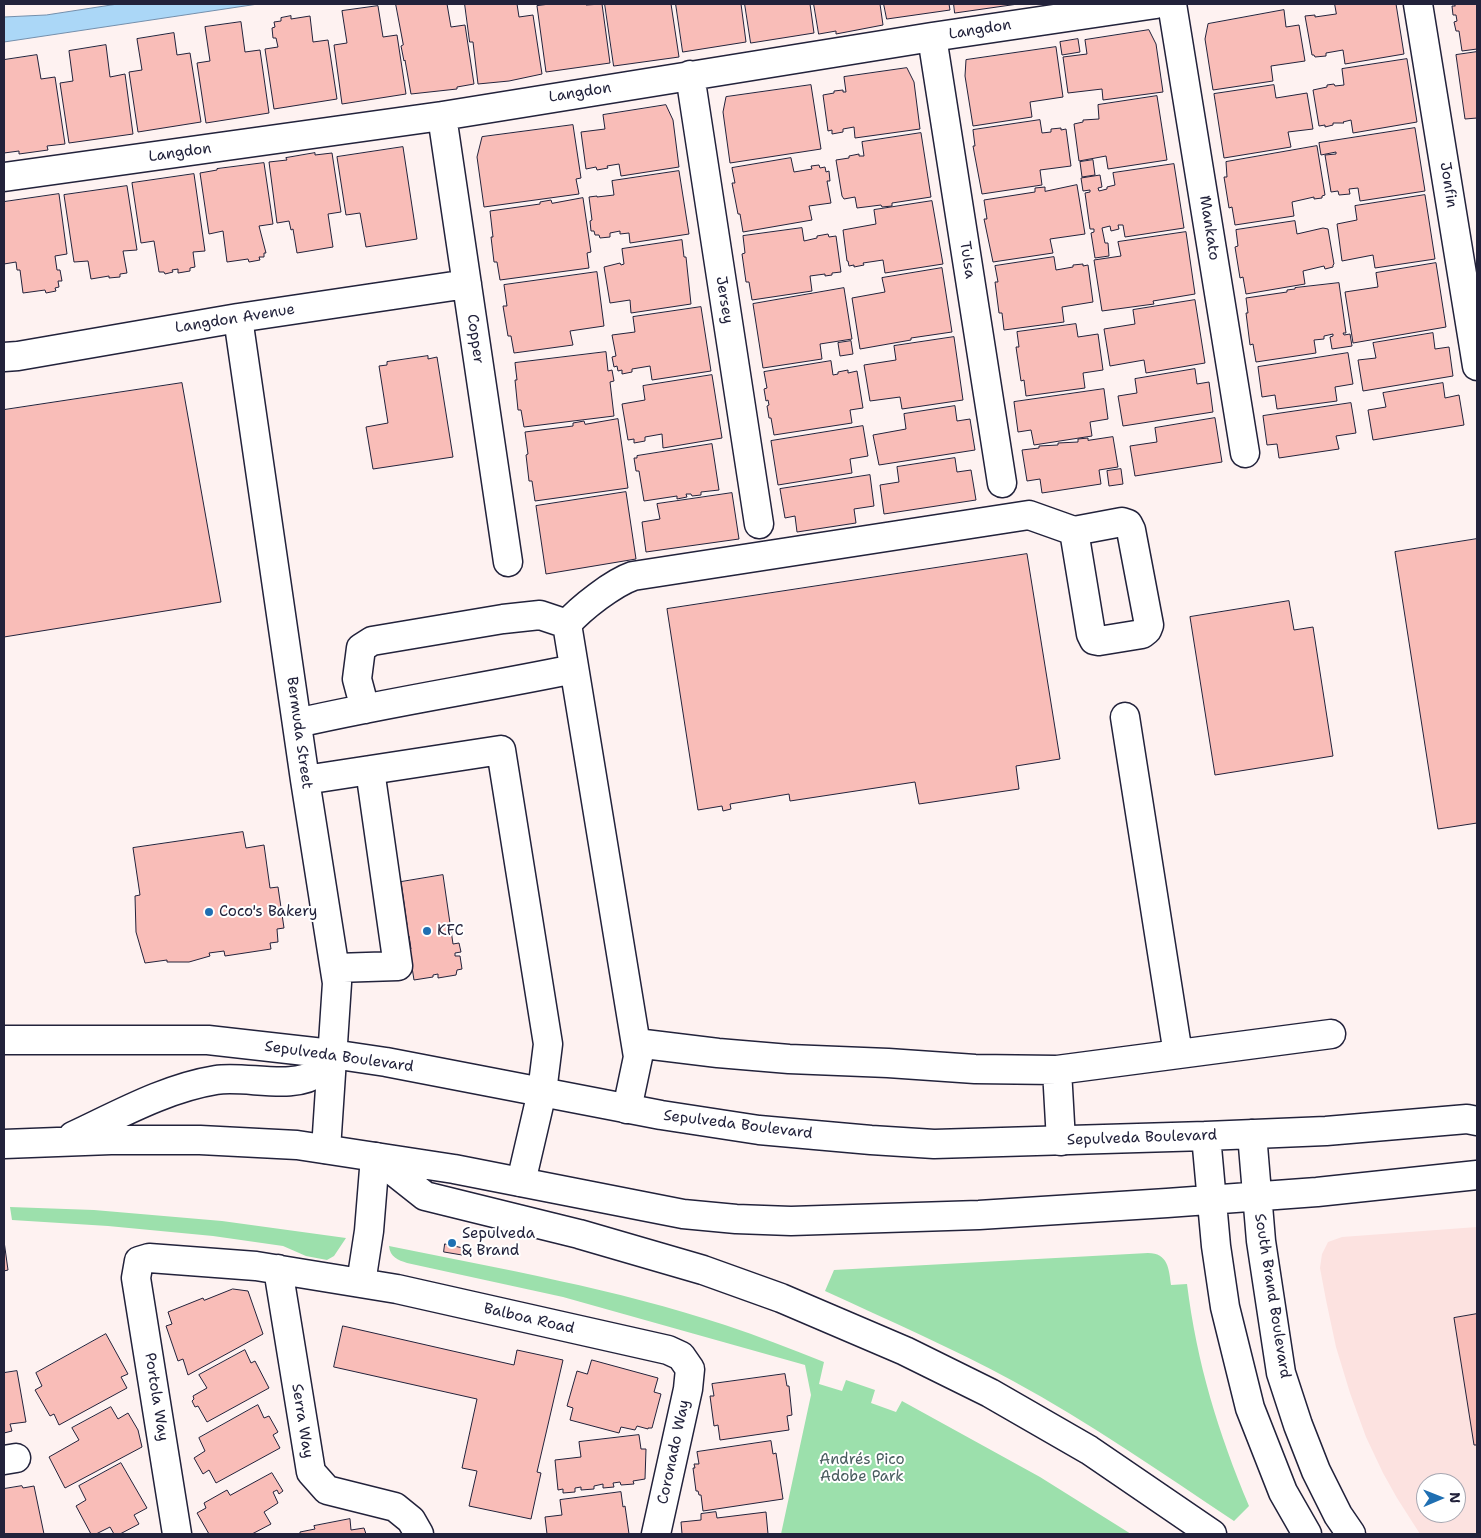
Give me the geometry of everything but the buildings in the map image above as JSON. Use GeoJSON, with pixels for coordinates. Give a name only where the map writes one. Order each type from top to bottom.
{"type":"FeatureCollection","features":[{"type":"Feature","properties":{"kind":"street","name":"Langdon"},"geometry":{"type":"LineString","coordinates":[[4,177],[442,116],[932,37],[1156,4]]}},
{"type":"Feature","properties":{"kind":"street","name":"Mankato"},"geometry":{"type":"LineString","coordinates":[[1172,4],[1245,453]]}},
{"type":"Feature","properties":{"kind":"street","name":"Jonfin"},"geometry":{"type":"LineString","coordinates":[[1418,4],[1477,366]]}},
{"type":"Feature","properties":{"kind":"street","name":"Tulsa"},"geometry":{"type":"LineString","coordinates":[[932,37],[1002,483]]}},
{"type":"Feature","properties":{"kind":"street","name":"Jersey"},"geometry":{"type":"LineString","coordinates":[[690,75],[759,524]]}},
{"type":"Feature","properties":{"kind":"street","name":"Copper"},"geometry":{"type":"LineString","coordinates":[[442,116],[508,562]]}},
{"type":"Feature","properties":{"kind":"street","name":"Langdon Avenue"},"geometry":{"type":"LineString","coordinates":[[4,356],[18,356],[238,318],[467,284]]}},
{"type":"Feature","properties":{"kind":"street","name":"Bermuda Street"},"geometry":{"type":"LineString","coordinates":[[238,318],[305,780],[336,968],[337,1000],[326,1149]]}},
{"type":"Feature","properties":{"kind":"street"},"geometry":{"type":"LineString","coordinates":[[567,624],[575,615],[623,580],[633,576],[1029,514],[1074,531]]}},
{"type":"Feature","properties":{"kind":"street"},"geometry":{"type":"LineString","coordinates":[[365,710],[357,679],[361,648],[372,640],[540,615],[567,624]]}},
{"type":"Feature","properties":{"kind":"street"},"geometry":{"type":"LineString","coordinates":[[567,624],[638,1057],[627,1109]]}},
{"type":"Feature","properties":{"kind":"street"},"geometry":{"type":"LineString","coordinates":[[298,723],[348,711],[365,710],[574,669]]}},
{"type":"Feature","properties":{"kind":"street"},"geometry":{"type":"LineString","coordinates":[[1125,717],[1178,1054]]}},
{"type":"Feature","properties":{"kind":"street"},"geometry":{"type":"LineString","coordinates":[[305,780],[501,750],[548,1044],[542,1092],[521,1182]]}},
{"type":"Feature","properties":{"kind":"street"},"geometry":{"type":"LineString","coordinates":[[336,968],[398,966],[370,770]]}},
{"type":"Feature","properties":{"kind":"street"},"geometry":{"type":"LineString","coordinates":[[636,1043],[789,1059],[888,1062],[975,1069],[1057,1070],[1331,1034]]}},
{"type":"Feature","properties":{"kind":"street","name":"Sepulveda Boulevard"},"geometry":{"type":"LineString","coordinates":[[4,1040],[208,1040],[386,1062],[627,1109],[759,1130],[934,1144],[1326,1131],[1467,1119],[1477,1121]]}},
{"type":"Feature","properties":{"kind":"street"},"geometry":{"type":"LineString","coordinates":[[60,1142],[149,1101],[208,1082],[233,1079],[285,1081],[306,1078],[317,1073],[332,1054]]}},
{"type":"Feature","properties":{"kind":"street"},"geometry":{"type":"LineString","coordinates":[[1057,1070],[1061,1140]]}},
{"type":"Feature","properties":{"kind":"street","name":"South Brand Boulevard"},"geometry":{"type":"LineString","coordinates":[[1252,1134],[1263,1255],[1281,1372],[1298,1425],[1316,1471],[1338,1515],[1351,1534]]}},
{"type":"Feature","properties":{"kind":"street"},"geometry":{"type":"LineString","coordinates":[[1206,1136],[1216,1246],[1225,1308],[1250,1408],[1283,1492],[1307,1534]]}},
{"type":"Feature","properties":{"kind":"street"},"geometry":{"type":"LineString","coordinates":[[4,1144],[200,1140],[280,1144],[326,1149],[454,1169],[683,1214],[736,1219],[792,1221],[979,1215],[1212,1200],[1317,1192],[1477,1175]]}},
{"type":"Feature","properties":{"kind":"street"},"geometry":{"type":"LineString","coordinates":[[361,1283],[369,1231],[375,1157]]}},
{"type":"Feature","properties":{"kind":"street"},"geometry":{"type":"LineString","coordinates":[[375,1157],[425,1196],[578,1234],[703,1270],[781,1298],[905,1351],[990,1394],[1089,1450],[1212,1534]]}},
{"type":"Feature","properties":{"kind":"street","name":"Balboa Road"},"geometry":{"type":"LineString","coordinates":[[140,1261],[149,1258],[278,1269],[397,1289],[668,1350],[681,1356],[690,1369]]}},
{"type":"Feature","properties":{"kind":"street","name":"Portola Way"},"geometry":{"type":"LineString","coordinates":[[140,1261],[136,1278],[177,1534]]}},
{"type":"Feature","properties":{"kind":"street","name":"Serra Way"},"geometry":{"type":"LineString","coordinates":[[278,1269],[310,1472],[327,1490],[395,1507],[411,1520],[419,1534]]}},
{"type":"Feature","properties":{"kind":"street","name":"Coronado Way"},"geometry":{"type":"LineString","coordinates":[[656,1534],[688,1389],[690,1369]]}},
{"type":"Feature","properties":{"kind":"shaded area"},"geometry":{"type":"Polygon","coordinates":[[[1477,1227],[1477,1534],[1420,1534],[1383,1473],[1366,1437],[1336,1347],[1320,1268],[1322,1254],[1328,1242],[1342,1237],[1477,1227]]]}},
{"type":"Feature","properties":{"kind":"green space"},"geometry":{"type":"Polygon","coordinates":[[[10,1207],[94,1210],[222,1221],[346,1238],[334,1256],[327,1260],[306,1256],[283,1246],[213,1236],[108,1226],[12,1220],[10,1207]]]}},
{"type":"Feature","properties":{"kind":"green space","name":"Andrés Pico Adobe Park"},"geometry":{"type":"Polygon","coordinates":[[[389,1246],[601,1290],[684,1312],[799,1352],[824,1362],[819,1384],[842,1391],[846,1380],[875,1390],[871,1403],[896,1412],[902,1401],[1040,1477],[1131,1534],[781,1534],[811,1395],[805,1365],[563,1297],[407,1263],[393,1255],[389,1246]]]}},
{"type":"Feature","properties":{"kind":"green space"},"geometry":{"type":"Polygon","coordinates":[[[1155,1254],[1164,1259],[1168,1268],[1171,1285],[1187,1284],[1191,1313],[1210,1397],[1218,1424],[1249,1506],[1234,1521],[1042,1397],[920,1334],[825,1291],[834,1270],[1155,1254]]]}},
{"type":"Feature","properties":{"kind":"water"},"geometry":{"type":"Polygon","coordinates":[[[118,4],[258,4],[4,42],[4,17],[46,15],[118,4]]]}},
{"type":"Feature","properties":{"kind":"place","name":"Coco's Bakery"},"geometry":{"type":"Point","coordinates":[209,912]}},
{"type":"Feature","properties":{"kind":"place","name":"KFC"},"geometry":{"type":"Point","coordinates":[427,931]}},
{"type":"Feature","properties":{"kind":"place","name":"Sepulveda & Brand"},"geometry":{"type":"Point","coordinates":[452,1243]}}]}
